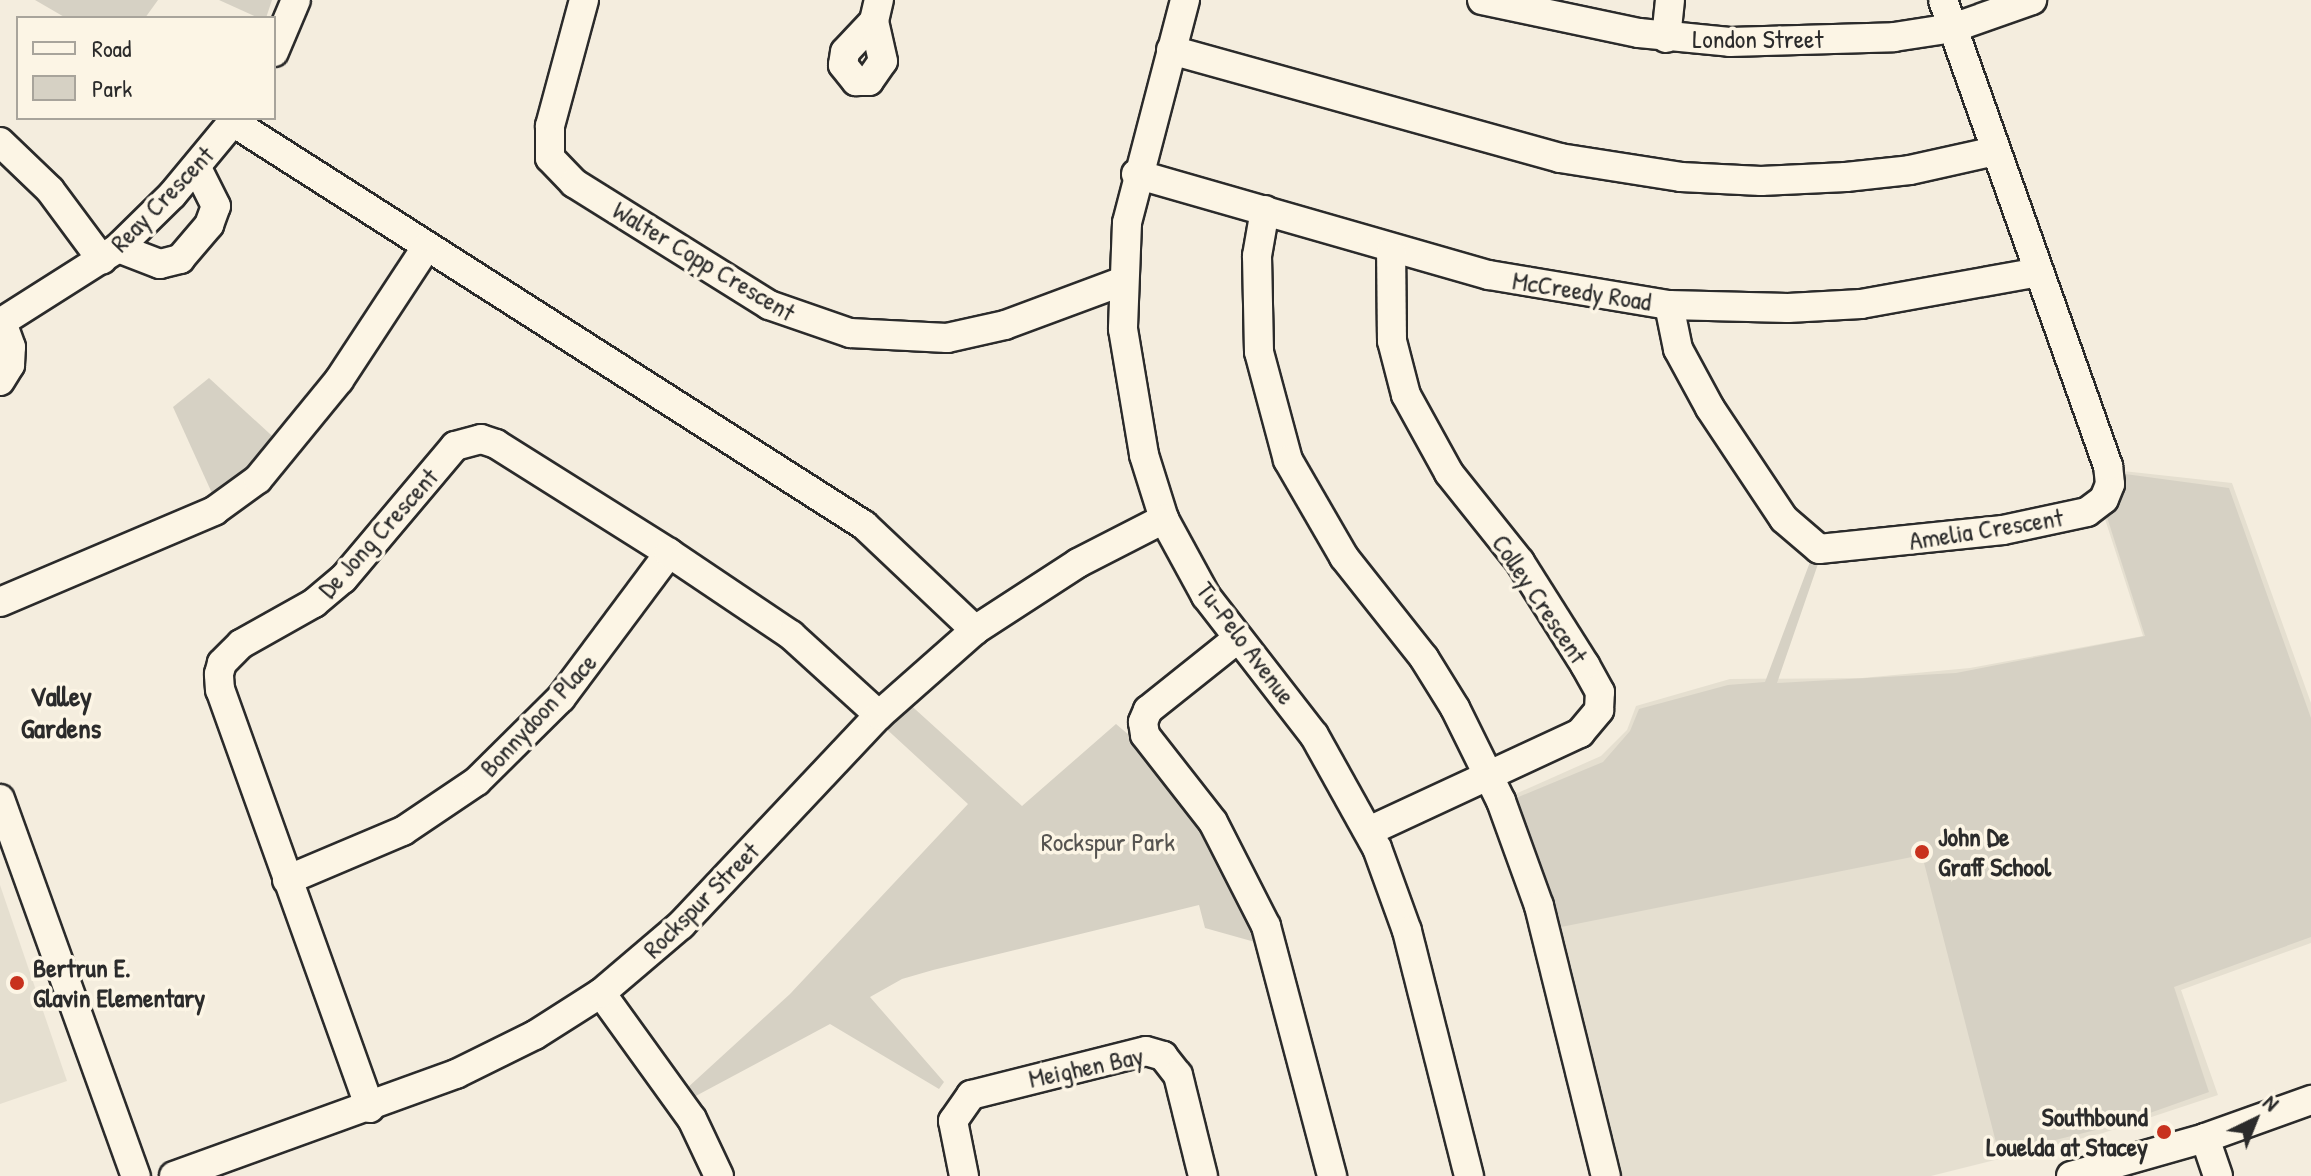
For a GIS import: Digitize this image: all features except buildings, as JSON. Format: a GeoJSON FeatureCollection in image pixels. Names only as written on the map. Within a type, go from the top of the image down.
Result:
{"type":"FeatureCollection","features":[{"type":"Feature","properties":{"kind":"street"},"geometry":{"type":"LineString","coordinates":[[276,47],[296,0]]}},
{"type":"Feature","properties":{"kind":"street","name":"Walter Copp Crescent"},"geometry":{"type":"LineString","coordinates":[[584,0],[550,126],[550,158],[574,183],[769,305],[850,333],[947,338],[1005,325],[1123,281]]}},
{"type":"Feature","properties":{"kind":"street","name":"Tu-Pelo Avenue"},"geometry":{"type":"LineString","coordinates":[[1185,0],[1136,174],[1123,281],[1128,377],[1164,519],[1206,596],[1314,735],[1369,831],[1401,912],[1469,1176]]}},
{"type":"Feature","properties":{"kind":"street","name":"London Street"},"geometry":{"type":"LineString","coordinates":[[1482,0],[1666,38],[1730,42],[1879,37],[1953,28],[2032,0]]}},
{"type":"Feature","properties":{"kind":"street"},"geometry":{"type":"LineString","coordinates":[[1666,38],[1670,0]]}},
{"type":"Feature","properties":{"kind":"street","name":"Amelia Crescent"},"geometry":{"type":"LineString","coordinates":[[1669,305],[1678,349],[1710,408],[1784,519],[1819,549],[2003,530],[2087,512],[2104,499],[2110,484],[2108,466],[1943,0]]}},
{"type":"Feature","properties":{"kind":"street"},"geometry":{"type":"LineString","coordinates":[[1171,50],[1560,158],[1681,177],[1761,181],[1846,177],[1910,170],[1996,151]]}},
{"type":"Feature","properties":{"kind":"street"},"geometry":{"type":"LineString","coordinates":[[235,120],[864,525],[975,630]]}},
{"type":"Feature","properties":{"kind":"street","name":"Reay Crescent"},"geometry":{"type":"LineString","coordinates":[[1,322],[110,254],[197,168],[235,120]]}},
{"type":"Feature","properties":{"kind":"street"},"geometry":{"type":"LineString","coordinates":[[0,142],[110,254],[160,264],[180,259],[209,225],[216,206],[197,168]]}},
{"type":"Feature","properties":{"kind":"street","name":"McCreedy Road"},"geometry":{"type":"LineString","coordinates":[[1136,174],[1265,210],[1391,251],[1489,275],[1669,305],[1788,308],[1861,304],[2039,272]]}},
{"type":"Feature","properties":{"kind":"street"},"geometry":{"type":"LineString","coordinates":[[1265,210],[1257,256],[1259,352],[1288,460],[1344,557],[1424,658],[1488,774],[1539,906],[1606,1176]]}},
{"type":"Feature","properties":{"kind":"street"},"geometry":{"type":"LineString","coordinates":[[0,602],[214,511],[258,479],[339,380],[427,246]]}},
{"type":"Feature","properties":{"kind":"street","name":"Colley Crescent"},"geometry":{"type":"LineString","coordinates":[[1369,831],[1580,733],[1599,710],[1600,692],[1520,562],[1436,453],[1406,395],[1391,329],[1391,251]]}},
{"type":"Feature","properties":{"kind":"street"},"geometry":{"type":"LineString","coordinates":[[0,381],[10,365],[11,347],[1,322]]}},
{"type":"Feature","properties":{"kind":"street","name":"De Jong Crescent"},"geometry":{"type":"LineString","coordinates":[[370,1108],[220,690],[222,663],[241,644],[305,609],[343,579],[455,446],[481,439],[496,444],[669,553],[791,635],[879,715]]}},
{"type":"Feature","properties":{"kind":"street","name":"Rockspur Street"},"geometry":{"type":"LineString","coordinates":[[174,1176],[370,1108],[502,1054],[601,993],[681,925],[879,715],[975,630],[1078,563],[1164,519]]}},
{"type":"Feature","properties":{"kind":"street","name":"Bonnydoon Place"},"geometry":{"type":"LineString","coordinates":[[287,880],[403,831],[477,781],[561,698],[669,553]]}},
{"type":"Feature","properties":{"kind":"street"},"geometry":{"type":"LineString","coordinates":[[1237,639],[1148,710],[1143,722],[1145,735],[1213,822],[1266,926],[1332,1176]]}},
{"type":"Feature","properties":{"kind":"street"},"geometry":{"type":"LineString","coordinates":[[0,799],[136,1176]]}},
{"type":"Feature","properties":{"kind":"street"},"geometry":{"type":"LineString","coordinates":[[601,993],[692,1119],[719,1176]]}},
{"type":"Feature","properties":{"kind":"street","name":"Meighen Bay"},"geometry":{"type":"LineString","coordinates":[[964,1176],[953,1121],[971,1095],[1146,1051],[1163,1056],[1178,1075],[1203,1176]]}},
{"type":"Feature","properties":{"kind":"street"},"geometry":{"type":"LineString","coordinates":[[2071,1176],[2205,1138],[2311,1100]]}},
{"type":"Feature","properties":{"kind":"street"},"geometry":{"type":"LineString","coordinates":[[2205,1138],[2218,1176]]}},
{"type":"Feature","properties":{"kind":"shaded area","name":"John De Graff School"},"geometry":{"type":"Polygon","coordinates":[[[2123,471],[2232,483],[2311,703],[2311,943],[2181,990],[2218,1095],[2103,1133],[1931,1176],[1618,1176],[1513,795],[1601,756],[1627,730],[1636,706],[1730,679],[1862,678],[1970,668],[2143,636],[2104,516],[2119,494],[2123,471]]]}},
{"type":"Feature","properties":{"kind":"shaded area","name":"Bertrun E. Glavin Elementary"},"geometry":{"type":"Polygon","coordinates":[[[0,885],[67,1081],[0,1104],[0,885]]]}},
{"type":"Feature","properties":{"kind":"green space"},"geometry":{"type":"Polygon","coordinates":[[[35,0],[158,0],[146,16],[63,16],[35,0]]]}},
{"type":"Feature","properties":{"kind":"green space"},"geometry":{"type":"Polygon","coordinates":[[[219,0],[272,0],[267,16],[255,16],[219,0]]]}},
{"type":"Feature","properties":{"kind":"green space"},"geometry":{"type":"Polygon","coordinates":[[[209,378],[282,445],[216,502],[173,407],[209,378]]]}},
{"type":"Feature","properties":{"kind":"green space","name":"John De Graff School"},"geometry":{"type":"Polygon","coordinates":[[[2125,474],[2229,488],[2311,718],[2311,937],[2174,987],[2209,1092],[2116,1125],[1999,1154],[1922,855],[1561,927],[1516,798],[1603,762],[1630,731],[1639,709],[1728,685],[1765,682],[1810,562],[1818,564],[1777,683],[1956,673],[2145,636],[2107,517],[2122,494],[2125,474]]]}},
{"type":"Feature","properties":{"kind":"green space","name":"Rockspur Park"},"geometry":{"type":"Polygon","coordinates":[[[905,700],[1022,806],[1116,724],[1136,741],[1194,811],[1262,944],[1205,928],[1199,905],[933,970],[902,979],[870,997],[944,1082],[939,1089],[830,1024],[692,1098],[685,1090],[790,994],[968,804],[881,724],[905,700]]]}},
{"type":"Feature","properties":{"kind":"place","name":"John De Graff School"},"geometry":{"type":"Point","coordinates":[1922,852]}},
{"type":"Feature","properties":{"kind":"place","name":"Bertrun E. Glavin Elementary"},"geometry":{"type":"Point","coordinates":[17,983]}},
{"type":"Feature","properties":{"kind":"place","name":"Southbound Louelda at Stacey"},"geometry":{"type":"Point","coordinates":[2164,1132]}},
{"type":"Feature","properties":{"kind":"district","name":"Valley Gardens"},"geometry":{"type":"Point","coordinates":[61,712]}}]}
